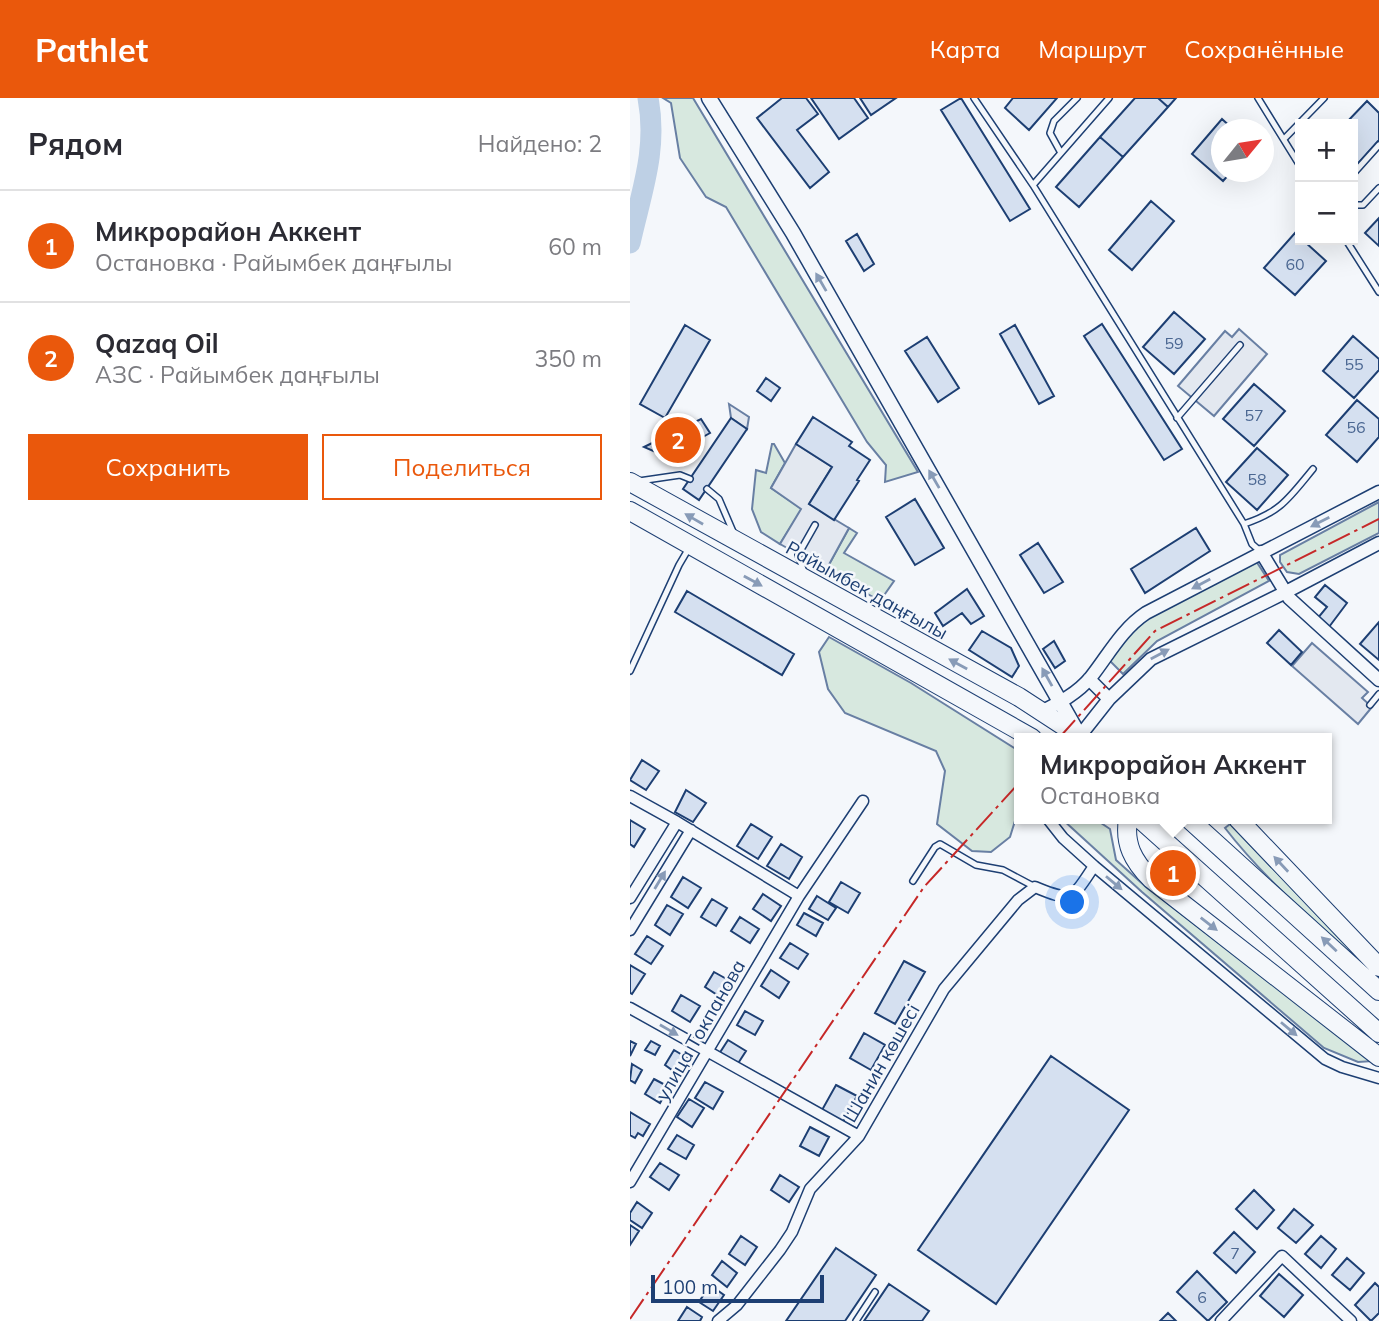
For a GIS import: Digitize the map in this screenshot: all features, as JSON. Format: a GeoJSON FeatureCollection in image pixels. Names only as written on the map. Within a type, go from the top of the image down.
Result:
{"type":"FeatureCollection","features":[{"type":"Feature","properties":{"kind":"highway","name":"Райымбек даңғылы"},"geometry":{"type":"LineString","coordinates":[[630,482],[1041,712],[1073,733]]}},
{"type":"Feature","properties":{"kind":"highway"},"geometry":{"type":"LineString","coordinates":[[630,511],[1023,733]]}},
{"type":"Feature","properties":{"kind":"highway"},"geometry":{"type":"LineString","coordinates":[[1127,824],[1129,848],[1137,864],[1151,879],[1379,1057]]}},
{"type":"Feature","properties":{"kind":"highway"},"geometry":{"type":"LineString","coordinates":[[1146,824],[1379,1032]]}},
{"type":"Feature","properties":{"kind":"highway"},"geometry":{"type":"LineString","coordinates":[[1195,824],[1379,991]]}},
{"type":"Feature","properties":{"kind":"highway"},"geometry":{"type":"LineString","coordinates":[[1243,824],[1379,967]]}},
{"type":"Feature","properties":{"kind":"main road"},"geometry":{"type":"LineString","coordinates":[[709,98],[793,233],[1078,733]]}},
{"type":"Feature","properties":{"kind":"street"},"geometry":{"type":"LineString","coordinates":[[1041,712],[1061,703],[1089,679],[1131,623],[1146,613],[1379,492]]}},
{"type":"Feature","properties":{"kind":"street"},"geometry":{"type":"LineString","coordinates":[[1085,733],[1109,699],[1151,659],[1379,543]]}},
{"type":"Feature","properties":{"kind":"street"},"geometry":{"type":"LineString","coordinates":[[1261,552],[1284,593],[1379,680]]}},
{"type":"Feature","properties":{"kind":"street"},"geometry":{"type":"LineString","coordinates":[[1089,679],[1109,699]]}},
{"type":"Feature","properties":{"kind":"street"},"geometry":{"type":"LineString","coordinates":[[630,796],[799,896]]}},
{"type":"Feature","properties":{"kind":"street","name":"улица Токпанова"},"geometry":{"type":"LineString","coordinates":[[630,1182],[799,896],[863,801]]}},
{"type":"Feature","properties":{"kind":"street"},"geometry":{"type":"LineString","coordinates":[[630,898],[677,822]]}},
{"type":"Feature","properties":{"kind":"street"},"geometry":{"type":"LineString","coordinates":[[1052,824],[1094,866],[1325,1059],[1342,1068],[1379,1077]]}},
{"type":"Feature","properties":{"kind":"street"},"geometry":{"type":"LineString","coordinates":[[630,930],[691,830]]}},
{"type":"Feature","properties":{"kind":"street"},"geometry":{"type":"LineString","coordinates":[[1035,887],[1059,897],[1068,897],[1076,891],[1094,866]]}},
{"type":"Feature","properties":{"kind":"street","name":"Шанин көшесі"},"geometry":{"type":"LineString","coordinates":[[718,1321],[737,1305],[780,1250],[792,1232],[810,1189],[859,1136],[944,989],[1018,900],[1035,887]]}},
{"type":"Feature","properties":{"kind":"street"},"geometry":{"type":"LineString","coordinates":[[630,1008],[859,1136]]}},
{"type":"Feature","properties":{"kind":"street"},"geometry":{"type":"LineString","coordinates":[[1221,1321],[1282,1256],[1351,1321]]}},
{"type":"Feature","properties":{"kind":"lane"},"geometry":{"type":"LineString","coordinates":[[974,98],[1033,186],[1244,524],[1252,544],[1261,552]]}},
{"type":"Feature","properties":{"kind":"lane"},"geometry":{"type":"LineString","coordinates":[[1062,153],[1050,133],[1054,121],[1077,98]]}},
{"type":"Feature","properties":{"kind":"lane"},"geometry":{"type":"LineString","coordinates":[[1033,186],[1109,98]]}},
{"type":"Feature","properties":{"kind":"lane"},"geometry":{"type":"LineString","coordinates":[[1258,98],[1295,158]]}},
{"type":"Feature","properties":{"kind":"lane"},"geometry":{"type":"LineString","coordinates":[[1284,139],[1324,98]]}},
{"type":"Feature","properties":{"kind":"lane"},"geometry":{"type":"LineString","coordinates":[[1358,168],[1379,145]]}},
{"type":"Feature","properties":{"kind":"lane"},"geometry":{"type":"LineString","coordinates":[[1358,205],[1363,205],[1379,188]]}},
{"type":"Feature","properties":{"kind":"lane"},"geometry":{"type":"LineString","coordinates":[[1349,245],[1379,291]]}},
{"type":"Feature","properties":{"kind":"lane"},"geometry":{"type":"LineString","coordinates":[[1177,418],[1240,345]]}},
{"type":"Feature","properties":{"kind":"lane"},"geometry":{"type":"LineString","coordinates":[[1244,524],[1279,508],[1313,469]]}},
{"type":"Feature","properties":{"kind":"lane"},"geometry":{"type":"LineString","coordinates":[[630,482],[680,475],[690,479]]}},
{"type":"Feature","properties":{"kind":"lane"},"geometry":{"type":"LineString","coordinates":[[707,489],[719,499],[738,544]]}},
{"type":"Feature","properties":{"kind":"lane"},"geometry":{"type":"LineString","coordinates":[[807,582],[798,555],[815,525]]}},
{"type":"Feature","properties":{"kind":"lane"},"geometry":{"type":"LineString","coordinates":[[630,671],[690,546]]}},
{"type":"Feature","properties":{"kind":"lane"},"geometry":{"type":"LineString","coordinates":[[1370,705],[1379,694]]}},
{"type":"Feature","properties":{"kind":"lane"},"geometry":{"type":"LineString","coordinates":[[913,881],[935,847],[940,844],[976,865],[1003,870],[1035,887]]}},
{"type":"Feature","properties":{"kind":"lane"},"geometry":{"type":"LineString","coordinates":[[856,1321],[876,1292]]}},
{"type":"Feature","properties":{"kind":"shaded area"},"geometry":{"type":"Polygon","coordinates":[[[663,98],[693,98],[918,472],[885,482],[886,465],[867,442],[726,207],[706,197],[680,158],[671,103],[663,98]]]}},
{"type":"Feature","properties":{"kind":"shaded area"},"geometry":{"type":"Polygon","coordinates":[[[1239,329],[1267,354],[1214,416],[1178,386],[1225,331],[1232,337],[1239,329]]]}},
{"type":"Feature","properties":{"kind":"shaded area"},"geometry":{"type":"Polygon","coordinates":[[[729,404],[749,417],[747,429],[731,418],[729,404]]]}},
{"type":"Feature","properties":{"kind":"shaded area"},"geometry":{"type":"Polygon","coordinates":[[[772,444],[785,463],[771,488],[802,509],[780,544],[761,532],[752,509],[756,470],[766,473],[772,444]]]}},
{"type":"Feature","properties":{"kind":"shaded area"},"geometry":{"type":"Polygon","coordinates":[[[796,444],[832,467],[809,504],[849,528],[826,570],[780,544],[801,509],[771,488],[796,444]]]}},
{"type":"Feature","properties":{"kind":"shaded area"},"geometry":{"type":"Polygon","coordinates":[[[1379,502],[1379,533],[1299,574],[1287,572],[1280,562],[1280,555],[1379,502]]]}},
{"type":"Feature","properties":{"kind":"shaded area"},"geometry":{"type":"Polygon","coordinates":[[[849,528],[857,533],[844,553],[894,581],[880,601],[826,570],[849,528]]]}},
{"type":"Feature","properties":{"kind":"shaded area"},"geometry":{"type":"Polygon","coordinates":[[[1256,561],[1269,581],[1157,641],[1123,674],[1109,660],[1137,624],[1256,561]]]}},
{"type":"Feature","properties":{"kind":"shaded area"},"geometry":{"type":"Polygon","coordinates":[[[829,637],[911,683],[1014,748],[1014,824],[1010,837],[991,852],[972,851],[937,824],[945,771],[936,751],[845,713],[828,689],[819,652],[829,637]]]}},
{"type":"Feature","properties":{"kind":"shaded area"},"geometry":{"type":"Polygon","coordinates":[[[1312,643],[1368,692],[1362,698],[1372,707],[1358,724],[1292,666],[1312,643]]]}},
{"type":"Feature","properties":{"kind":"shaded area"},"geometry":{"type":"Polygon","coordinates":[[[1067,824],[1102,824],[1110,829],[1116,860],[1146,887],[1374,1061],[1358,1062],[1324,1048],[1142,892],[1067,824]]]}},
{"type":"Feature","properties":{"kind":"shaded area"},"geometry":{"type":"Polygon","coordinates":[[[1230,824],[1379,981],[1260,869],[1225,828],[1230,824]]]}},
{"type":"Feature","properties":{"kind":"building"},"geometry":{"type":"Polygon","coordinates":[[[782,98],[806,98],[818,114],[797,130],[829,172],[810,188],[757,118],[782,98]]]}},
{"type":"Feature","properties":{"kind":"building"},"geometry":{"type":"Polygon","coordinates":[[[811,98],[854,98],[868,118],[839,139],[811,98]]]}},
{"type":"Feature","properties":{"kind":"building"},"geometry":{"type":"Polygon","coordinates":[[[860,98],[896,98],[871,115],[860,98]]]}},
{"type":"Feature","properties":{"kind":"building"},"geometry":{"type":"Polygon","coordinates":[[[961,98],[1030,209],[1010,221],[941,110],[961,98]]]}},
{"type":"Feature","properties":{"kind":"building"},"geometry":{"type":"Polygon","coordinates":[[[1013,98],[1057,98],[1029,130],[1005,108],[1013,98]]]}},
{"type":"Feature","properties":{"kind":"building"},"geometry":{"type":"Polygon","coordinates":[[[1135,98],[1158,98],[1168,107],[1123,157],[1100,137],[1135,98]]]}},
{"type":"Feature","properties":{"kind":"building"},"geometry":{"type":"Polygon","coordinates":[[[1158,98],[1176,98],[1168,107],[1158,98]]]}},
{"type":"Feature","properties":{"kind":"building"},"geometry":{"type":"Polygon","coordinates":[[[1367,101],[1379,113],[1379,140],[1358,163],[1358,119],[1350,119],[1367,101]]]}},
{"type":"Feature","properties":{"kind":"building"},"geometry":{"type":"Polygon","coordinates":[[[1211,132],[1211,171],[1192,154],[1211,132]]]}},
{"type":"Feature","properties":{"kind":"building"},"geometry":{"type":"Polygon","coordinates":[[[1100,137],[1123,157],[1079,207],[1056,187],[1100,137]]]}},
{"type":"Feature","properties":{"kind":"building"},"geometry":{"type":"Polygon","coordinates":[[[1151,201],[1174,221],[1132,270],[1109,250],[1151,201]]]}},
{"type":"Feature","properties":{"kind":"building"},"geometry":{"type":"Polygon","coordinates":[[[1379,218],[1379,246],[1365,233],[1379,218]]]}},
{"type":"Feature","properties":{"kind":"building"},"geometry":{"type":"Polygon","coordinates":[[[1295,233],[1295,245],[1308,245],[1326,261],[1295,295],[1264,268],[1295,233]]]}},
{"type":"Feature","properties":{"kind":"building"},"geometry":{"type":"Polygon","coordinates":[[[857,234],[874,264],[864,271],[846,241],[857,234]]]}},
{"type":"Feature","properties":{"kind":"building"},"geometry":{"type":"Polygon","coordinates":[[[1174,312],[1205,339],[1174,374],[1143,347],[1174,312]]]}},
{"type":"Feature","properties":{"kind":"building"},"geometry":{"type":"Polygon","coordinates":[[[1102,324],[1182,449],[1164,460],[1084,336],[1102,324]]]}},
{"type":"Feature","properties":{"kind":"building"},"geometry":{"type":"Polygon","coordinates":[[[685,325],[710,340],[665,418],[640,404],[685,325]]]}},
{"type":"Feature","properties":{"kind":"building"},"geometry":{"type":"Polygon","coordinates":[[[1015,325],[1054,396],[1039,404],[1000,334],[1015,325]]]}},
{"type":"Feature","properties":{"kind":"building"},"geometry":{"type":"Polygon","coordinates":[[[1353,336],[1379,359],[1379,370],[1354,398],[1323,371],[1353,336]]]}},
{"type":"Feature","properties":{"kind":"building"},"geometry":{"type":"Polygon","coordinates":[[[927,337],[959,388],[938,402],[905,351],[927,337]]]}},
{"type":"Feature","properties":{"kind":"building"},"geometry":{"type":"Polygon","coordinates":[[[766,378],[780,388],[771,401],[757,391],[766,378]]]}},
{"type":"Feature","properties":{"kind":"building"},"geometry":{"type":"Polygon","coordinates":[[[1254,384],[1285,411],[1254,446],[1223,419],[1254,384]]]}},
{"type":"Feature","properties":{"kind":"building"},"geometry":{"type":"Polygon","coordinates":[[[1357,400],[1379,419],[1379,437],[1357,462],[1326,435],[1357,400]]]}},
{"type":"Feature","properties":{"kind":"building"},"geometry":{"type":"Polygon","coordinates":[[[813,417],[852,442],[849,446],[870,460],[834,520],[809,504],[832,467],[796,444],[813,417]]]}},
{"type":"Feature","properties":{"kind":"building"},"geometry":{"type":"Polygon","coordinates":[[[731,418],[747,429],[699,500],[683,489],[731,418]]]}},
{"type":"Feature","properties":{"kind":"building"},"geometry":{"type":"Polygon","coordinates":[[[701,419],[710,433],[667,457],[644,447],[701,419]]]}},
{"type":"Feature","properties":{"kind":"building"},"geometry":{"type":"Polygon","coordinates":[[[1257,448],[1288,475],[1257,510],[1226,482],[1257,448]]]}},
{"type":"Feature","properties":{"kind":"building"},"geometry":{"type":"Polygon","coordinates":[[[915,499],[944,548],[915,565],[886,517],[915,499]]]}},
{"type":"Feature","properties":{"kind":"building"},"geometry":{"type":"Polygon","coordinates":[[[1196,528],[1210,551],[1145,593],[1131,569],[1196,528]]]}},
{"type":"Feature","properties":{"kind":"building"},"geometry":{"type":"Polygon","coordinates":[[[1038,543],[1063,582],[1044,593],[1020,555],[1038,543]]]}},
{"type":"Feature","properties":{"kind":"building"},"geometry":{"type":"Polygon","coordinates":[[[1325,585],[1347,603],[1329,627],[1317,619],[1327,607],[1315,597],[1325,585]]]}},
{"type":"Feature","properties":{"kind":"building"},"geometry":{"type":"Polygon","coordinates":[[[967,589],[984,616],[971,624],[962,613],[943,626],[935,613],[967,589]]]}},
{"type":"Feature","properties":{"kind":"building"},"geometry":{"type":"Polygon","coordinates":[[[687,591],[794,654],[782,675],[675,612],[687,591]]]}},
{"type":"Feature","properties":{"kind":"building"},"geometry":{"type":"Polygon","coordinates":[[[1379,622],[1379,660],[1360,644],[1379,622]]]}},
{"type":"Feature","properties":{"kind":"building"},"geometry":{"type":"Polygon","coordinates":[[[1279,630],[1302,652],[1291,665],[1267,643],[1279,630]]]}},
{"type":"Feature","properties":{"kind":"building"},"geometry":{"type":"Polygon","coordinates":[[[982,631],[1011,648],[1019,666],[1012,677],[969,650],[982,631]]]}},
{"type":"Feature","properties":{"kind":"building"},"geometry":{"type":"Polygon","coordinates":[[[1054,641],[1065,661],[1055,668],[1043,649],[1054,641]]]}},
{"type":"Feature","properties":{"kind":"building"},"geometry":{"type":"Polygon","coordinates":[[[642,760],[659,771],[646,790],[630,780],[642,760]]]}},
{"type":"Feature","properties":{"kind":"building"},"geometry":{"type":"Polygon","coordinates":[[[686,790],[706,803],[693,822],[675,812],[686,790]]]}},
{"type":"Feature","properties":{"kind":"building"},"geometry":{"type":"Polygon","coordinates":[[[630,820],[645,829],[634,847],[630,844],[630,820]]]}},
{"type":"Feature","properties":{"kind":"building"},"geometry":{"type":"Polygon","coordinates":[[[751,824],[772,837],[758,859],[737,846],[751,824]]]}},
{"type":"Feature","properties":{"kind":"building"},"geometry":{"type":"Polygon","coordinates":[[[781,844],[802,857],[789,879],[767,866],[781,844]]]}},
{"type":"Feature","properties":{"kind":"building"},"geometry":{"type":"Polygon","coordinates":[[[683,877],[701,888],[688,908],[671,897],[683,877]]]}},
{"type":"Feature","properties":{"kind":"building"},"geometry":{"type":"Polygon","coordinates":[[[841,882],[860,893],[848,913],[829,902],[841,882]]]}},
{"type":"Feature","properties":{"kind":"building"},"geometry":{"type":"Polygon","coordinates":[[[763,894],[781,906],[771,921],[753,909],[763,894]]]}},
{"type":"Feature","properties":{"kind":"building"},"geometry":{"type":"Polygon","coordinates":[[[817,896],[836,908],[828,920],[809,909],[817,896]]]}},
{"type":"Feature","properties":{"kind":"building"},"geometry":{"type":"Polygon","coordinates":[[[712,899],[727,908],[716,926],[701,917],[712,899]]]}},
{"type":"Feature","properties":{"kind":"building"},"geometry":{"type":"Polygon","coordinates":[[[667,905],[683,914],[670,935],[655,925],[667,905]]]}},
{"type":"Feature","properties":{"kind":"building"},"geometry":{"type":"Polygon","coordinates":[[[804,913],[823,923],[816,936],[797,925],[804,913]]]}},
{"type":"Feature","properties":{"kind":"building"},"geometry":{"type":"Polygon","coordinates":[[[740,917],[759,929],[750,943],[731,931],[740,917]]]}},
{"type":"Feature","properties":{"kind":"building"},"geometry":{"type":"Polygon","coordinates":[[[647,936],[663,946],[651,964],[635,954],[647,936]]]}},
{"type":"Feature","properties":{"kind":"building"},"geometry":{"type":"Polygon","coordinates":[[[790,943],[808,954],[798,969],[780,958],[790,943]]]}},
{"type":"Feature","properties":{"kind":"building"},"geometry":{"type":"Polygon","coordinates":[[[904,961],[925,972],[895,1024],[875,1013],[904,961]]]}},
{"type":"Feature","properties":{"kind":"building"},"geometry":{"type":"Polygon","coordinates":[[[630,965],[645,974],[632,994],[630,993],[630,965]]]}},
{"type":"Feature","properties":{"kind":"building"},"geometry":{"type":"Polygon","coordinates":[[[771,970],[789,982],[779,998],[761,986],[771,970]]]}},
{"type":"Feature","properties":{"kind":"building"},"geometry":{"type":"Polygon","coordinates":[[[714,972],[732,982],[722,998],[705,987],[714,972]]]}},
{"type":"Feature","properties":{"kind":"building"},"geometry":{"type":"Polygon","coordinates":[[[681,995],[700,1006],[690,1022],[672,1011],[681,995]]]}},
{"type":"Feature","properties":{"kind":"building"},"geometry":{"type":"Polygon","coordinates":[[[745,1011],[763,1021],[755,1035],[737,1025],[745,1011]]]}},
{"type":"Feature","properties":{"kind":"building"},"geometry":{"type":"Polygon","coordinates":[[[864,1033],[885,1045],[871,1070],[850,1058],[864,1033]]]}},
{"type":"Feature","properties":{"kind":"building"},"geometry":{"type":"Polygon","coordinates":[[[728,1040],[746,1051],[737,1065],[719,1054],[728,1040]]]}},
{"type":"Feature","properties":{"kind":"building"},"geometry":{"type":"Polygon","coordinates":[[[630,1041],[636,1044],[630,1056],[630,1041]]]}},
{"type":"Feature","properties":{"kind":"building"},"geometry":{"type":"Polygon","coordinates":[[[651,1041],[660,1046],[655,1055],[645,1050],[651,1041]]]}},
{"type":"Feature","properties":{"kind":"building"},"geometry":{"type":"Polygon","coordinates":[[[674,1050],[689,1059],[679,1075],[665,1065],[674,1050]]]}},
{"type":"Feature","properties":{"kind":"building"},"geometry":{"type":"Polygon","coordinates":[[[1051,1056],[1129,1110],[996,1304],[918,1250],[1051,1056]]]}},
{"type":"Feature","properties":{"kind":"building"},"geometry":{"type":"Polygon","coordinates":[[[632,1064],[642,1070],[635,1083],[630,1080],[632,1064]]]}},
{"type":"Feature","properties":{"kind":"building"},"geometry":{"type":"Polygon","coordinates":[[[654,1079],[669,1087],[660,1103],[645,1094],[654,1079]]]}},
{"type":"Feature","properties":{"kind":"building"},"geometry":{"type":"Polygon","coordinates":[[[705,1082],[723,1092],[713,1109],[695,1098],[705,1082]]]}},
{"type":"Feature","properties":{"kind":"building"},"geometry":{"type":"Polygon","coordinates":[[[836,1085],[857,1096],[843,1122],[822,1110],[836,1085]]]}},
{"type":"Feature","properties":{"kind":"building"},"geometry":{"type":"Polygon","coordinates":[[[689,1099],[704,1108],[692,1127],[677,1117],[689,1099]]]}},
{"type":"Feature","properties":{"kind":"building"},"geometry":{"type":"Polygon","coordinates":[[[630,1112],[650,1124],[643,1136],[638,1133],[635,1138],[630,1135],[630,1112]]]}},
{"type":"Feature","properties":{"kind":"building"},"geometry":{"type":"Polygon","coordinates":[[[810,1127],[829,1137],[819,1156],[800,1146],[810,1127]]]}},
{"type":"Feature","properties":{"kind":"building"},"geometry":{"type":"Polygon","coordinates":[[[677,1135],[694,1145],[686,1159],[668,1149],[677,1135]]]}},
{"type":"Feature","properties":{"kind":"building"},"geometry":{"type":"Polygon","coordinates":[[[660,1163],[679,1175],[669,1190],[650,1177],[660,1163]]]}},
{"type":"Feature","properties":{"kind":"building"},"geometry":{"type":"Polygon","coordinates":[[[780,1175],[799,1187],[789,1202],[771,1190],[780,1175]]]}},
{"type":"Feature","properties":{"kind":"building"},"geometry":{"type":"Polygon","coordinates":[[[1254,1190],[1274,1210],[1257,1229],[1236,1209],[1254,1190]]]}},
{"type":"Feature","properties":{"kind":"building"},"geometry":{"type":"Polygon","coordinates":[[[637,1202],[652,1213],[642,1228],[630,1220],[630,1213],[637,1202]]]}},
{"type":"Feature","properties":{"kind":"building"},"geometry":{"type":"Polygon","coordinates":[[[1294,1209],[1313,1225],[1296,1243],[1278,1228],[1294,1209]]]}},
{"type":"Feature","properties":{"kind":"building"},"geometry":{"type":"Polygon","coordinates":[[[630,1225],[639,1231],[630,1245],[630,1225]]]}},
{"type":"Feature","properties":{"kind":"building"},"geometry":{"type":"Polygon","coordinates":[[[1234,1232],[1255,1252],[1236,1273],[1214,1253],[1234,1232]]]}},
{"type":"Feature","properties":{"kind":"building"},"geometry":{"type":"Polygon","coordinates":[[[741,1236],[757,1247],[745,1265],[729,1254],[741,1236]]]}},
{"type":"Feature","properties":{"kind":"building"},"geometry":{"type":"Polygon","coordinates":[[[1321,1236],[1336,1249],[1321,1268],[1305,1254],[1321,1236]]]}},
{"type":"Feature","properties":{"kind":"building"},"geometry":{"type":"Polygon","coordinates":[[[836,1248],[876,1275],[845,1321],[786,1321],[836,1248]]]}},
{"type":"Feature","properties":{"kind":"building"},"geometry":{"type":"Polygon","coordinates":[[[1347,1258],[1364,1273],[1350,1290],[1332,1275],[1347,1258]]]}},
{"type":"Feature","properties":{"kind":"building"},"geometry":{"type":"Polygon","coordinates":[[[722,1261],[737,1273],[727,1287],[712,1275],[722,1261]]]}},
{"type":"Feature","properties":{"kind":"building"},"geometry":{"type":"Polygon","coordinates":[[[1197,1271],[1227,1302],[1208,1321],[1177,1292],[1197,1271]]]}},
{"type":"Feature","properties":{"kind":"building"},"geometry":{"type":"Polygon","coordinates":[[[1279,1274],[1303,1295],[1284,1317],[1260,1296],[1279,1274]]]}},
{"type":"Feature","properties":{"kind":"building"},"geometry":{"type":"Polygon","coordinates":[[[1375,1283],[1379,1287],[1379,1313],[1371,1321],[1355,1305],[1375,1283]]]}},
{"type":"Feature","properties":{"kind":"building"},"geometry":{"type":"Polygon","coordinates":[[[889,1284],[929,1311],[922,1321],[864,1321],[889,1284]]]}},
{"type":"Feature","properties":{"kind":"building"},"geometry":{"type":"Polygon","coordinates":[[[710,1285],[724,1295],[713,1311],[699,1302],[710,1285]]]}},
{"type":"Feature","properties":{"kind":"building"},"geometry":{"type":"Polygon","coordinates":[[[687,1307],[702,1317],[700,1321],[678,1321],[687,1307]]]}},
{"type":"Feature","properties":{"kind":"building"},"geometry":{"type":"Polygon","coordinates":[[[1168,1313],[1176,1321],[1160,1321],[1168,1313]]]}},
{"type":"Feature","properties":{"kind":"waterway"},"geometry":{"type":"LineString","coordinates":[[630,243],[650,154],[651,117],[648,98]]}},
{"type":"Feature","properties":{"kind":"power"},"geometry":{"type":"LineString","coordinates":[[1063,733],[1155,631],[1379,519]]}},
{"type":"Feature","properties":{"kind":"power"},"geometry":{"type":"LineString","coordinates":[[630,1319],[924,887],[1014,788]]}},
{"type":"Feature","properties":{"kind":"place","name":"Qazaq Oil"},"geometry":{"type":"Point","coordinates":[678,440]}},
{"type":"Feature","properties":{"kind":"place","name":"Микрорайон Аккент"},"geometry":{"type":"Point","coordinates":[1173,873]}}]}
